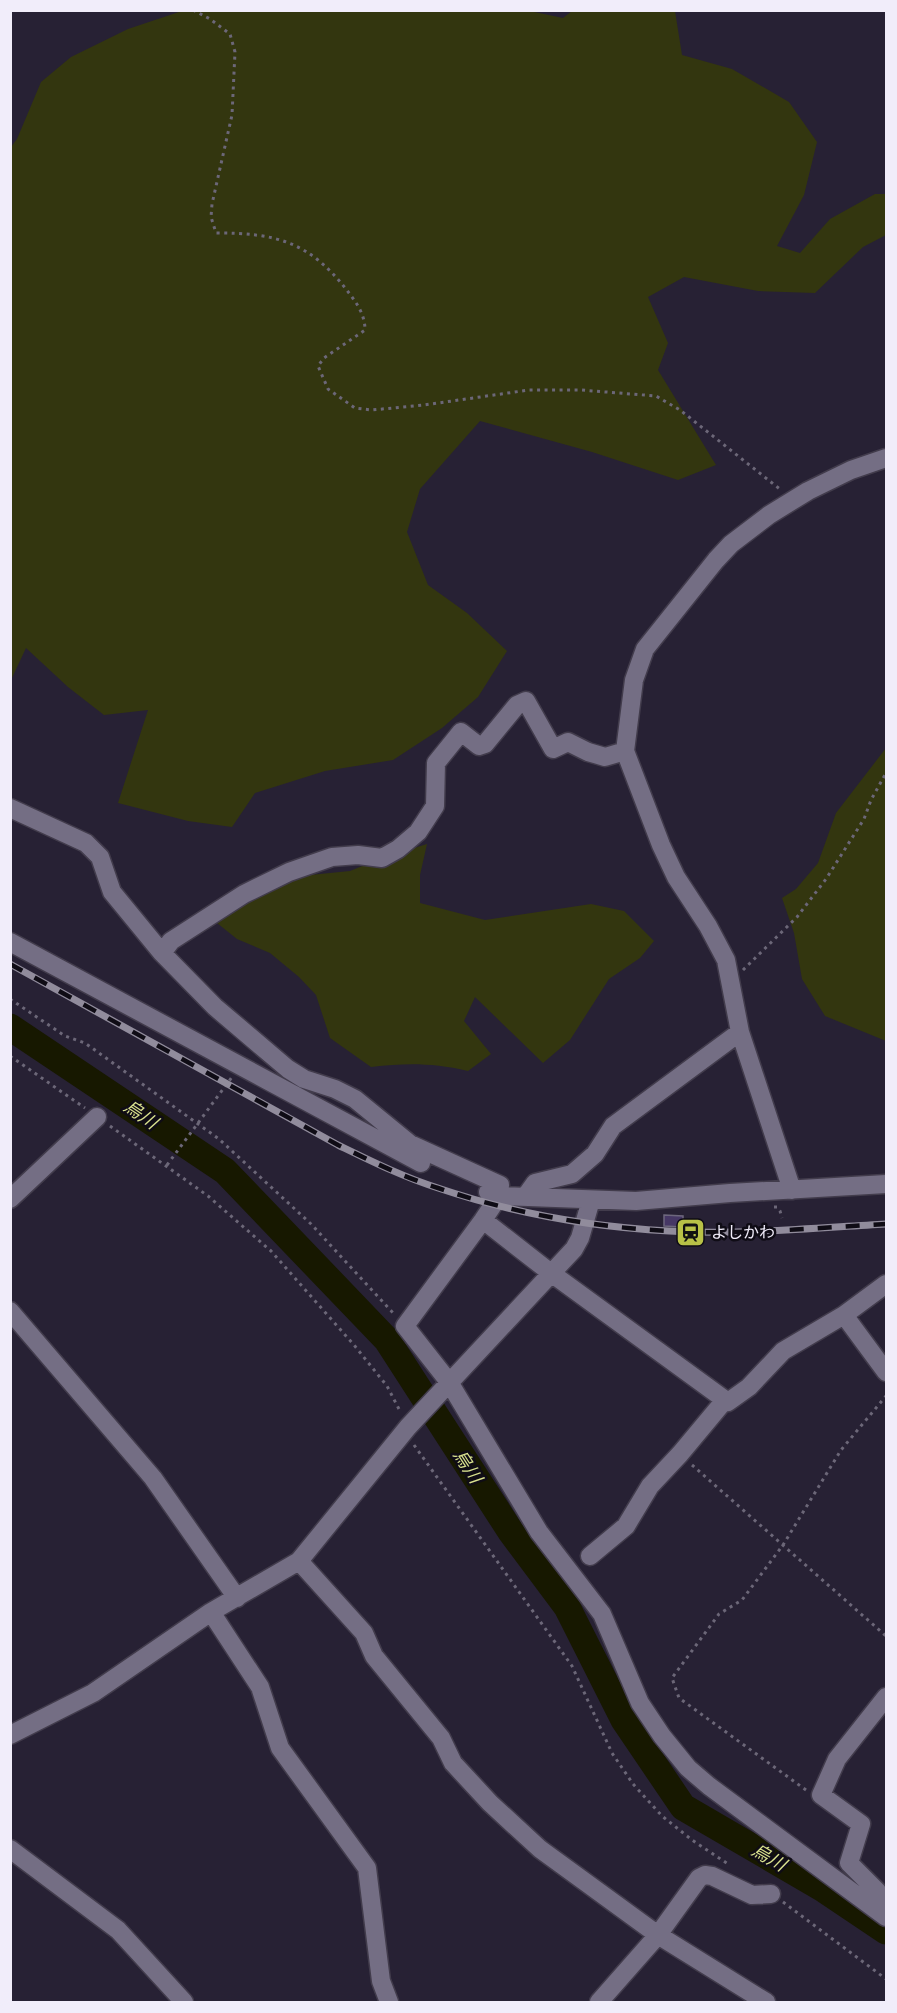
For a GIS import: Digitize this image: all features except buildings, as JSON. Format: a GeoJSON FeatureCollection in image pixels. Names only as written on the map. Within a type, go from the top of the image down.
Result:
{"type":"FeatureCollection","features":[{"type":"Feature","properties":{"kind":"street"},"geometry":{"type":"LineString","coordinates":[[792,1190],[740,1032],[726,960],[708,926],[676,877],[625,751],[634,680],[645,649],[731,544],[770,514],[795,500],[850,470],[886,458]]}},
{"type":"Feature","properties":{"kind":"street"},"geometry":{"type":"LineString","coordinates":[[162,953],[171,941],[225,906],[289,872],[332,857],[358,855],[382,858],[398,849],[418,832],[435,806],[436,763],[461,732],[479,746],[485,744],[517,705],[526,701],[553,749],[568,742],[605,757],[625,751]]}},
{"type":"Feature","properties":{"kind":"street"},"geometry":{"type":"LineString","coordinates":[[10,808],[86,843],[100,857],[112,892],[162,953],[215,1007],[296,1074],[355,1099],[410,1144],[501,1185],[499,1196],[483,1220],[405,1326],[447,1384],[539,1532],[602,1614],[640,1702],[662,1736],[688,1768],[886,1917]]}},
{"type":"Feature","properties":{"kind":"street"},"geometry":{"type":"LineString","coordinates":[[10,942],[419,1162],[499,1196],[636,1201],[886,1184]]}},
{"type":"Feature","properties":{"kind":"street"},"geometry":{"type":"LineString","coordinates":[[525,1197],[535,1183],[572,1174],[595,1154],[613,1126],[740,1032]]}},
{"type":"Feature","properties":{"kind":"street"},"geometry":{"type":"LineString","coordinates":[[238,1065],[256,1041]]}},
{"type":"Feature","properties":{"kind":"street"},"geometry":{"type":"LineString","coordinates":[[10,1199],[97,1117]]}},
{"type":"Feature","properties":{"kind":"street"},"geometry":{"type":"LineString","coordinates":[[10,1736],[93,1693],[211,1612],[299,1561],[410,1425],[574,1249],[580,1238],[591,1200]]}},
{"type":"Feature","properties":{"kind":"street"},"geometry":{"type":"LineString","coordinates":[[483,1220],[551,1274],[728,1402],[749,1387],[783,1351],[844,1315],[886,1284]]}},
{"type":"Feature","properties":{"kind":"street"},"geometry":{"type":"LineString","coordinates":[[10,1311],[153,1478],[237,1598]]}},
{"type":"Feature","properties":{"kind":"street"},"geometry":{"type":"LineString","coordinates":[[844,1315],[886,1372]]}},
{"type":"Feature","properties":{"kind":"street"},"geometry":{"type":"LineString","coordinates":[[590,1556],[626,1526],[650,1486],[725,1400]]}},
{"type":"Feature","properties":{"kind":"street"},"geometry":{"type":"LineString","coordinates":[[299,1561],[364,1633],[374,1656],[441,1738],[453,1763],[490,1803],[540,1850],[658,1935],[766,2002]]}},
{"type":"Feature","properties":{"kind":"street"},"geometry":{"type":"LineString","coordinates":[[211,1612],[260,1687],[280,1748],[367,1868],[381,1981],[389,2002]]}},
{"type":"Feature","properties":{"kind":"street"},"geometry":{"type":"LineString","coordinates":[[886,1697],[837,1759],[821,1796],[861,1824],[849,1863],[877,1890],[886,1904]]}},
{"type":"Feature","properties":{"kind":"street"},"geometry":{"type":"LineString","coordinates":[[10,1849],[118,1930],[184,2002]]}},
{"type":"Feature","properties":{"kind":"street"},"geometry":{"type":"LineString","coordinates":[[599,2002],[658,1935],[699,1878],[705,1875],[752,1895],[771,1894]]}},
{"type":"Feature","properties":{"kind":"path"},"geometry":{"type":"LineString","coordinates":[[193,10],[230,34],[235,52],[232,115],[212,204],[211,217],[216,233],[266,235],[299,246],[331,270],[358,304],[365,322],[365,330],[324,358],[318,366],[328,389],[355,408],[372,410],[529,390],[581,390],[657,396],[680,410],[795,500]]}},
{"type":"Feature","properties":{"kind":"path"},"geometry":{"type":"LineString","coordinates":[[731,982],[797,917],[826,879],[864,819],[871,800],[886,773]]}},
{"type":"Feature","properties":{"kind":"path"},"geometry":{"type":"LineString","coordinates":[[10,999],[65,1036],[85,1043],[219,1139],[311,1224],[405,1326]]}},
{"type":"Feature","properties":{"kind":"path"},"geometry":{"type":"LineString","coordinates":[[238,1065],[167,1165],[208,1196],[271,1251],[315,1298],[387,1386],[410,1425],[414,1447],[572,1666],[612,1753],[633,1784],[662,1816],[736,1870]]}},
{"type":"Feature","properties":{"kind":"path"},"geometry":{"type":"LineString","coordinates":[[821,1796],[812,1794],[679,1698],[672,1678],[719,1614],[742,1600],[783,1545],[841,1450],[886,1396]]}},
{"type":"Feature","properties":{"kind":"path"},"geometry":{"type":"LineString","coordinates":[[680,1454],[886,1636]]}},
{"type":"Feature","properties":{"kind":"path"},"geometry":{"type":"LineString","coordinates":[[771,1894],[886,1978]]}},
{"type":"Feature","properties":{"kind":"green space"},"geometry":{"type":"Polygon","coordinates":[[[525,10],[563,18],[572,11],[675,11],[682,55],[732,69],[789,102],[817,142],[804,195],[777,246],[800,253],[830,219],[875,194],[886,194],[886,235],[863,247],[815,293],[758,291],[684,277],[648,297],[668,343],[658,370],[716,465],[678,480],[592,452],[480,421],[420,489],[407,532],[428,585],[467,613],[507,651],[478,697],[442,728],[393,760],[325,771],[255,793],[232,827],[188,821],[118,803],[148,710],[104,715],[68,687],[26,648],[11,680],[11,147],[17,139],[41,82],[71,57],[128,29],[182,11],[525,10]]]}},
{"type":"Feature","properties":{"kind":"green space"},"geometry":{"type":"Polygon","coordinates":[[[886,748],[886,1041],[825,1016],[802,979],[794,933],[782,898],[796,889],[818,863],[836,813],[886,748]]]}},
{"type":"Feature","properties":{"kind":"green space"},"geometry":{"type":"Polygon","coordinates":[[[427,844],[420,875],[420,903],[485,920],[591,904],[624,911],[654,941],[640,958],[609,979],[570,1040],[543,1063],[475,997],[464,1021],[491,1054],[468,1071],[420,1064],[371,1067],[330,1038],[316,995],[299,977],[270,953],[237,939],[217,923],[254,897],[300,876],[350,871],[427,844]]]}},
{"type":"Feature","properties":{"kind":"waterway","name":"烏川"},"geometry":{"type":"LineString","coordinates":[[10,1027],[225,1171],[387,1340],[511,1532],[567,1607],[624,1720],[683,1807],[822,1888],[886,1931]]}},
{"type":"Feature","properties":{"kind":"railway"},"geometry":{"type":"LineString","coordinates":[[10,964],[338,1145],[412,1179],[466,1197],[523,1212],[581,1222],[669,1231],[750,1232],[886,1224]]}},
{"type":"Feature","properties":{"kind":"place","name":"よしかわ"},"geometry":{"type":"Point","coordinates":[690,1232]}}]}
